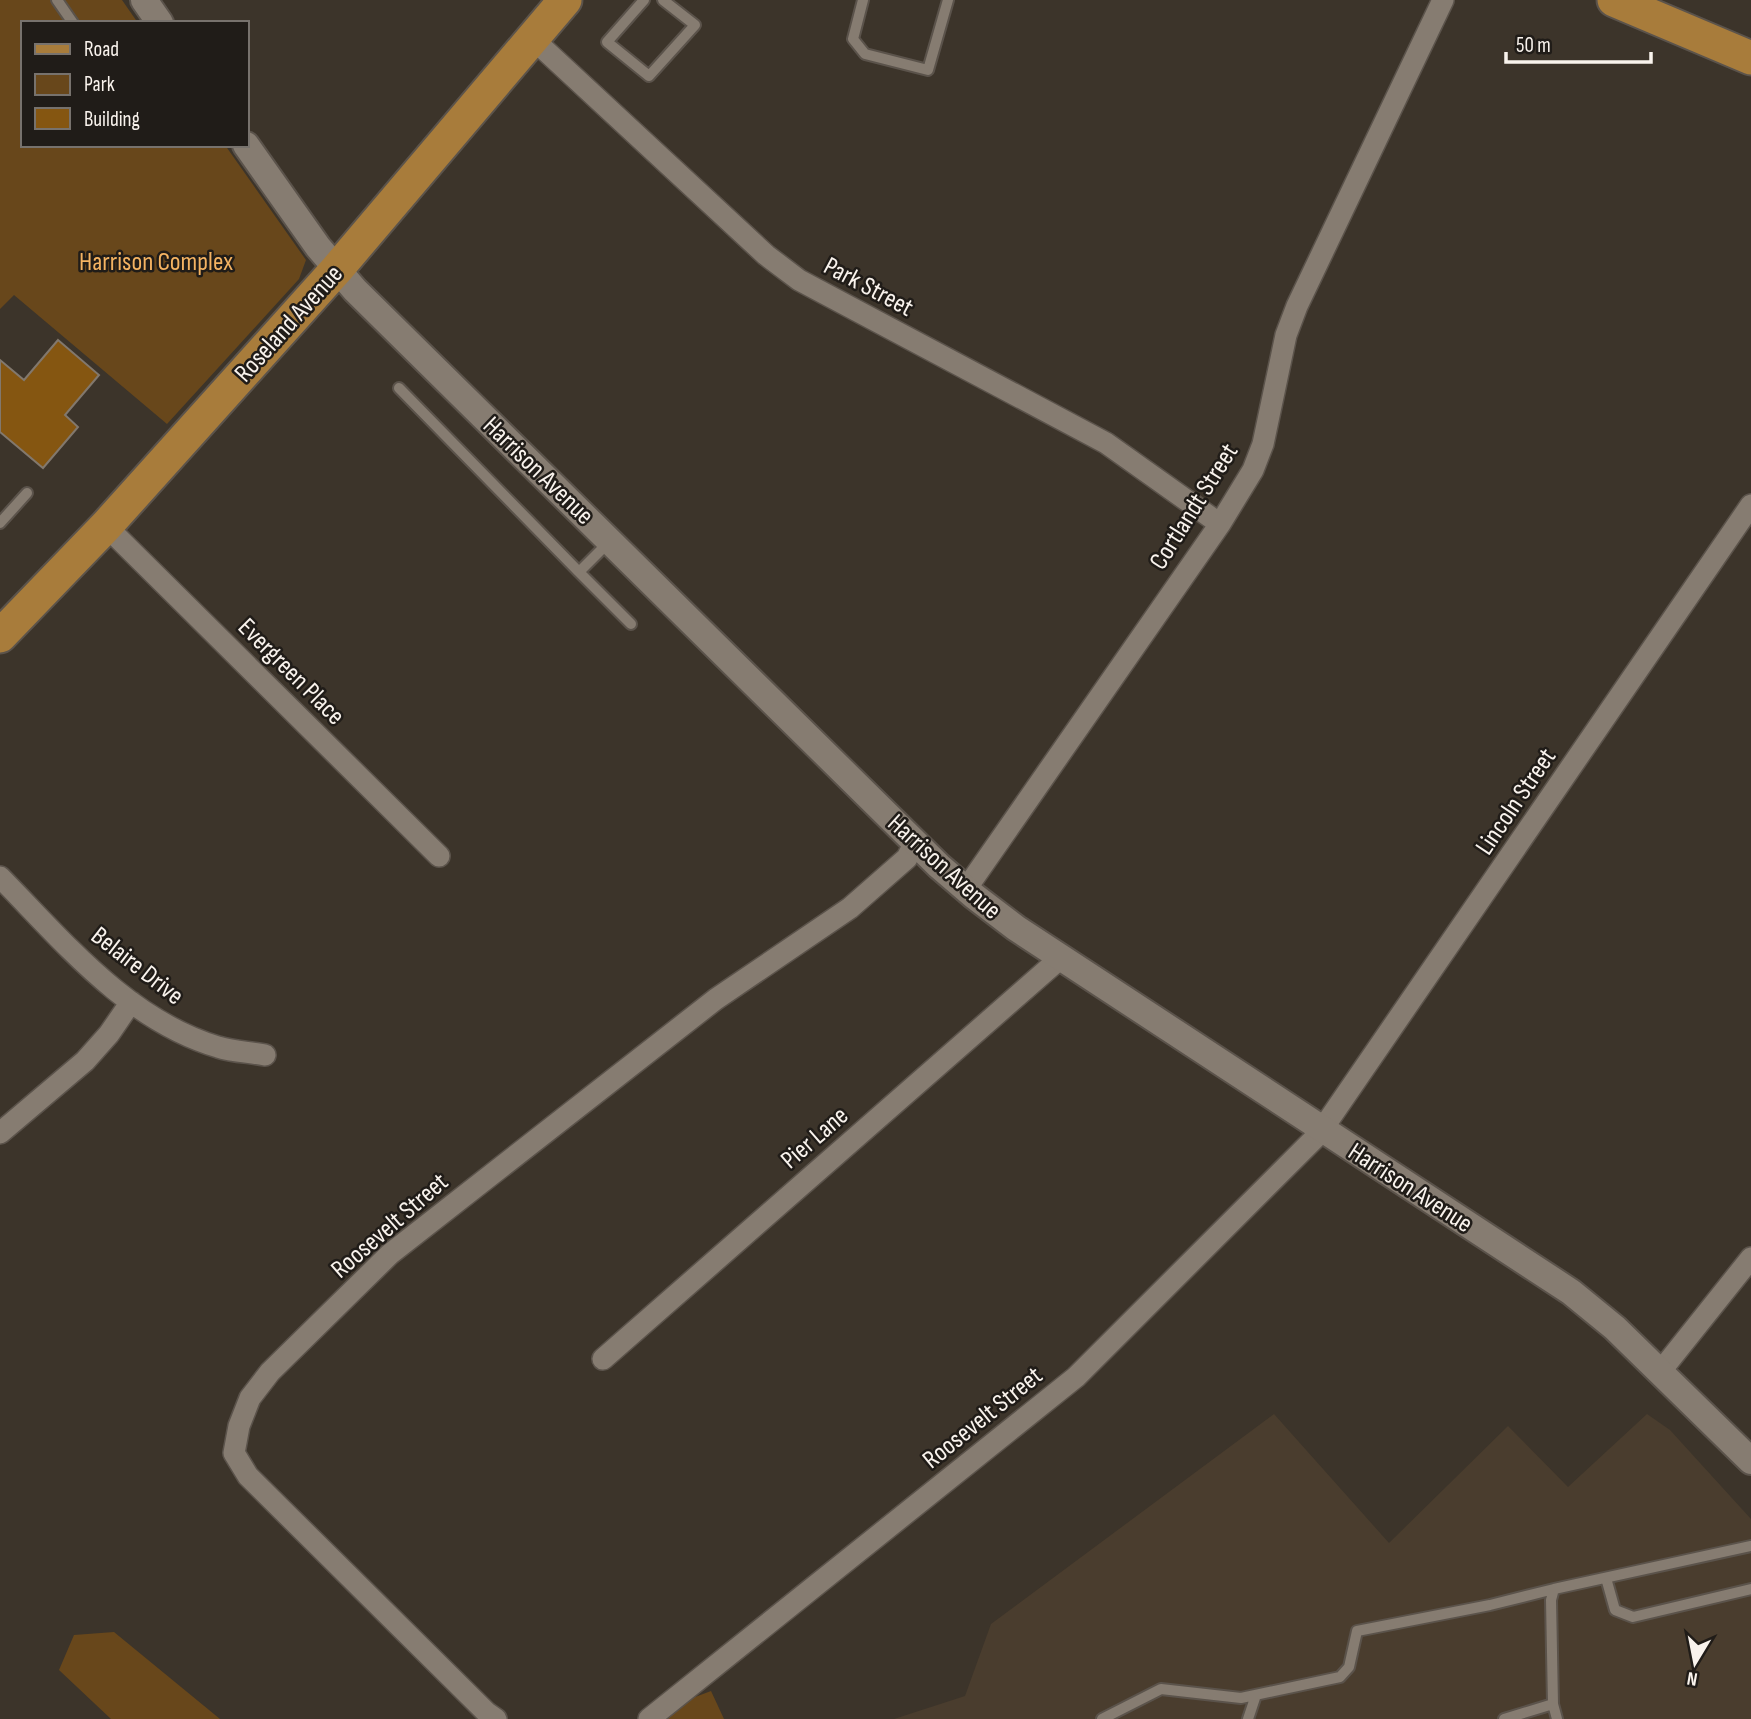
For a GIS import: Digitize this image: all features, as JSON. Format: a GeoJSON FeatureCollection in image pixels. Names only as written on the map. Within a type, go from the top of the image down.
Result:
{"type":"FeatureCollection","features":[{"type":"Feature","properties":{"kind":"main road","name":"Roseland Avenue"},"geometry":{"type":"LineString","coordinates":[[0,636],[106,526],[337,269],[565,0]]}},
{"type":"Feature","properties":{"kind":"main road"},"geometry":{"type":"LineString","coordinates":[[1614,0],[1751,58]]}},
{"type":"Feature","properties":{"kind":"street"},"geometry":{"type":"LineString","coordinates":[[144,0],[159,21]]}},
{"type":"Feature","properties":{"kind":"street","name":"Cortlandt Street"},"geometry":{"type":"LineString","coordinates":[[966,889],[1220,524],[1253,470],[1263,444],[1284,345],[1297,306],[1443,0]]}},
{"type":"Feature","properties":{"kind":"street","name":"Park Street"},"geometry":{"type":"LineString","coordinates":[[533,39],[766,255],[799,280],[1106,443],[1220,524]]}},
{"type":"Feature","properties":{"kind":"street","name":"Harrison Avenue"},"geometry":{"type":"LineString","coordinates":[[247,147],[318,247],[355,290],[915,842],[966,889],[1016,928],[1571,1292],[1615,1328],[1751,1461]]}},
{"type":"Feature","properties":{"kind":"street","name":"Lincoln Street"},"geometry":{"type":"LineString","coordinates":[[1324,1129],[1751,505]]}},
{"type":"Feature","properties":{"kind":"street","name":"Evergreen Place"},"geometry":{"type":"LineString","coordinates":[[106,526],[439,856]]}},
{"type":"Feature","properties":{"kind":"street","name":"Roosevelt Street"},"geometry":{"type":"LineString","coordinates":[[496,1719],[248,1476],[234,1452],[239,1426],[250,1398],[270,1372],[390,1254],[716,999],[850,908],[907,858],[915,842]]}},
{"type":"Feature","properties":{"kind":"street","name":"Belaire Drive"},"geometry":{"type":"LineString","coordinates":[[0,877],[94,972],[131,1002],[155,1018],[219,1048],[265,1055]]}},
{"type":"Feature","properties":{"kind":"street","name":"Pier Lane"},"geometry":{"type":"LineString","coordinates":[[603,1359],[1063,958]]}},
{"type":"Feature","properties":{"kind":"street"},"geometry":{"type":"LineString","coordinates":[[0,1133],[85,1061],[110,1034],[131,1002]]}},
{"type":"Feature","properties":{"kind":"street","name":"Roosevelt Street"},"geometry":{"type":"LineString","coordinates":[[649,1719],[1076,1377],[1324,1129]]}},
{"type":"Feature","properties":{"kind":"street"},"geometry":{"type":"LineString","coordinates":[[1660,1372],[1751,1258]]}},
{"type":"Feature","properties":{"kind":"lane"},"geometry":{"type":"LineString","coordinates":[[57,0],[73,21]]}},
{"type":"Feature","properties":{"kind":"lane"},"geometry":{"type":"LineString","coordinates":[[644,0],[607,42],[649,76],[695,25],[663,0]]}},
{"type":"Feature","properties":{"kind":"lane"},"geometry":{"type":"LineString","coordinates":[[863,0],[853,39],[866,54],[928,71],[948,0]]}},
{"type":"Feature","properties":{"kind":"lane"},"geometry":{"type":"LineString","coordinates":[[399,388],[631,624]]}},
{"type":"Feature","properties":{"kind":"lane"},"geometry":{"type":"LineString","coordinates":[[0,523],[27,493]]}},
{"type":"Feature","properties":{"kind":"lane"},"geometry":{"type":"LineString","coordinates":[[579,572],[611,540]]}},
{"type":"Feature","properties":{"kind":"lane"},"geometry":{"type":"LineString","coordinates":[[1102,1719],[1161,1689],[1241,1698],[1340,1677],[1349,1667],[1357,1631],[1490,1605],[1749,1547],[1751,1560]]}},
{"type":"Feature","properties":{"kind":"lane"},"geometry":{"type":"LineString","coordinates":[[1606,1578],[1615,1610],[1633,1617],[1751,1589]]}},
{"type":"Feature","properties":{"kind":"lane"},"geometry":{"type":"LineString","coordinates":[[1554,1589],[1551,1600],[1553,1704],[1557,1719]]}},
{"type":"Feature","properties":{"kind":"lane"},"geometry":{"type":"LineString","coordinates":[[1248,1719],[1256,1695]]}},
{"type":"Feature","properties":{"kind":"lane"},"geometry":{"type":"LineString","coordinates":[[1504,1719],[1553,1704]]}},
{"type":"Feature","properties":{"kind":"shaded area"},"geometry":{"type":"Polygon","coordinates":[[[1274,1414],[1389,1543],[1508,1426],[1568,1487],[1647,1414],[1670,1430],[1751,1519],[1751,1719],[894,1719],[965,1696],[991,1624],[1274,1414]]]}},
{"type":"Feature","properties":{"kind":"green space","name":"Harrison Complex"},"geometry":{"type":"Polygon","coordinates":[[[0,0],[122,0],[137,21],[21,21],[21,147],[226,147],[306,260],[299,279],[167,424],[14,295],[0,309],[0,0]]]}},
{"type":"Feature","properties":{"kind":"green space"},"geometry":{"type":"Polygon","coordinates":[[[114,1632],[220,1719],[111,1719],[59,1670],[74,1635],[114,1632]]]}},
{"type":"Feature","properties":{"kind":"green space"},"geometry":{"type":"Polygon","coordinates":[[[711,1691],[724,1719],[637,1719],[711,1691]]]}},
{"type":"Feature","properties":{"kind":"building"},"geometry":{"type":"Polygon","coordinates":[[[58,340],[99,375],[65,415],[78,427],[43,468],[0,432],[0,360],[24,380],[58,340]]]}}]}
